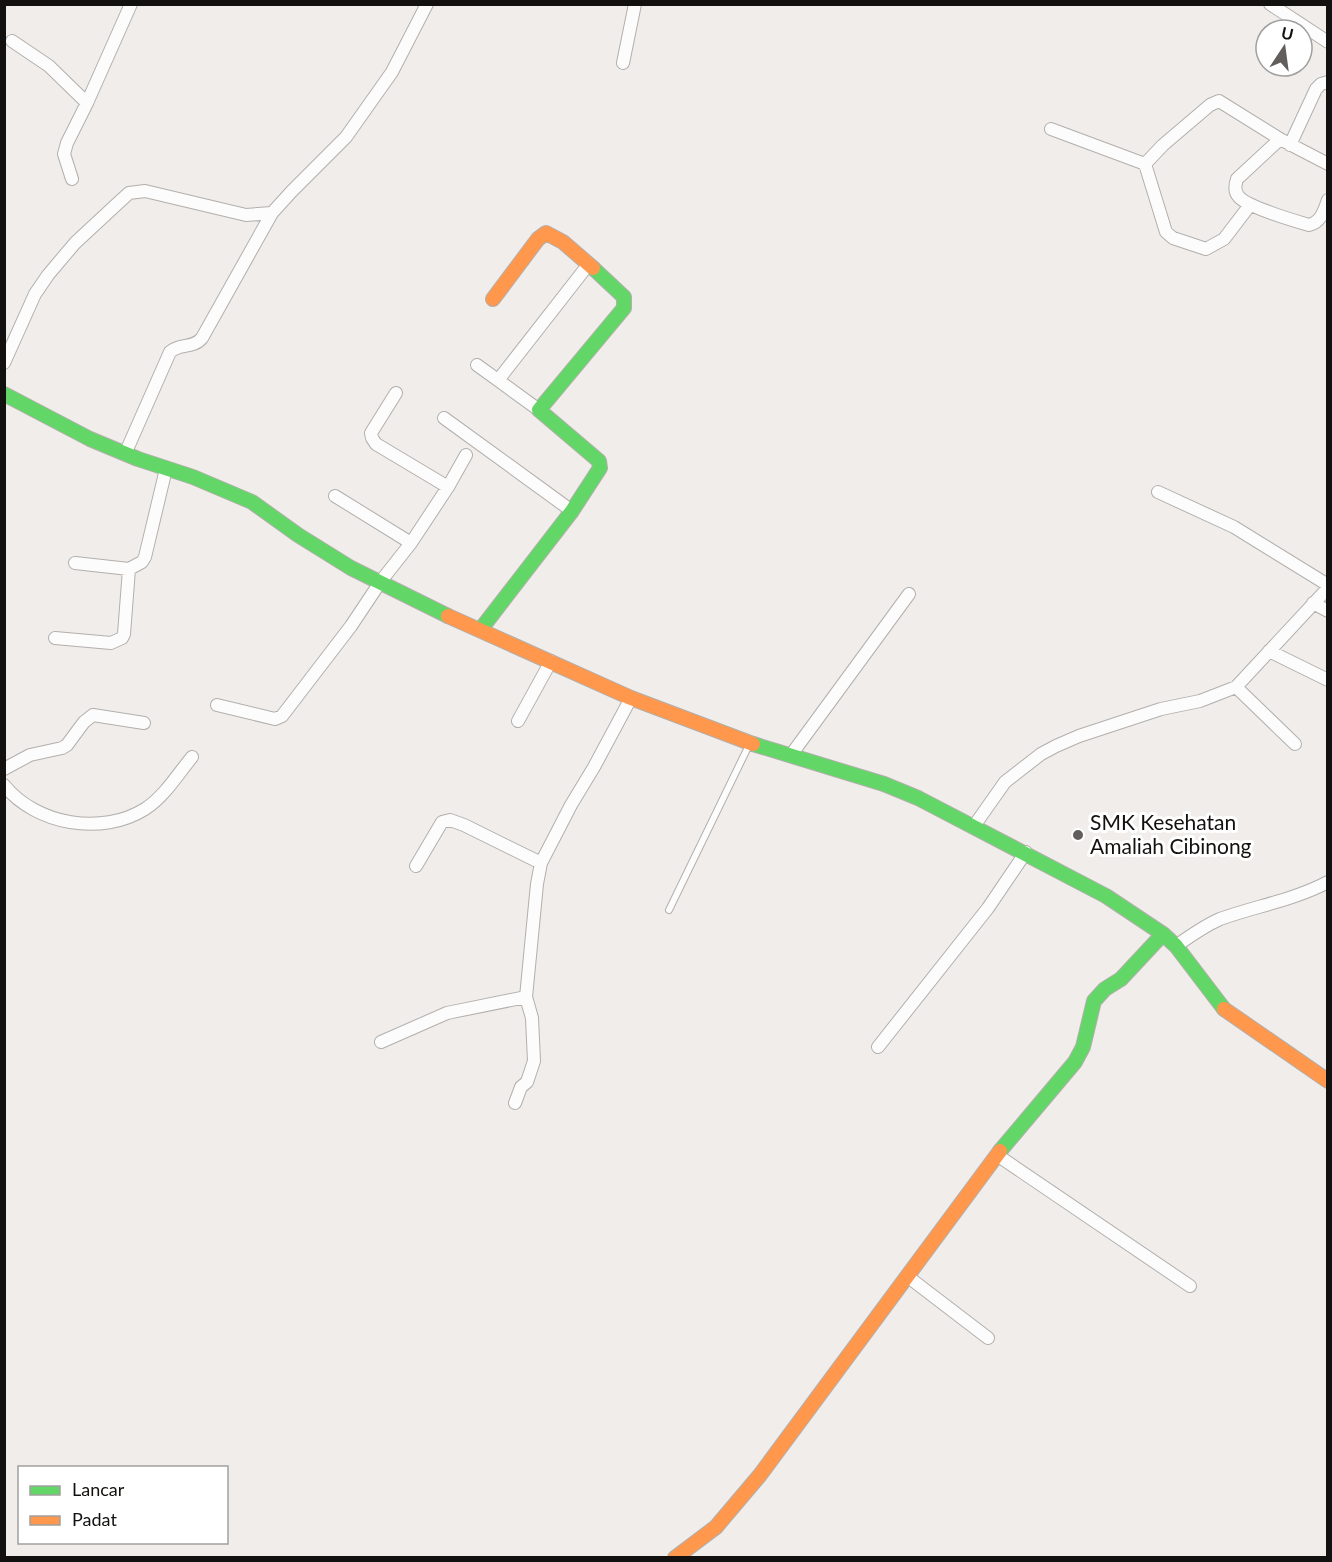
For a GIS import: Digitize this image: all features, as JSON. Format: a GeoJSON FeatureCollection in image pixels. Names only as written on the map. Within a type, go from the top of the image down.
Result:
{"type":"FeatureCollection","features":[{"type":"Feature","properties":{"kind":"street"},"geometry":{"type":"LineString","coordinates":[[72,179],[64,154],[67,143],[131,4]]}},
{"type":"Feature","properties":{"kind":"street"},"geometry":{"type":"LineString","coordinates":[[125,454],[170,352],[177,347],[193,345],[202,338],[272,213],[346,137],[392,72],[427,4]]}},
{"type":"Feature","properties":{"kind":"street"},"geometry":{"type":"LineString","coordinates":[[623,63],[636,4]]}},
{"type":"Feature","properties":{"kind":"street"},"geometry":{"type":"LineString","coordinates":[[1270,4],[1328,42]]}},
{"type":"Feature","properties":{"kind":"street"},"geometry":{"type":"LineString","coordinates":[[12,41],[49,66],[87,102]]}},
{"type":"Feature","properties":{"kind":"street"},"geometry":{"type":"LineString","coordinates":[[1328,82],[1316,89],[1285,142],[1236,182],[1236,193],[1240,199],[1250,205],[1309,225],[1320,218],[1328,200]]}},
{"type":"Feature","properties":{"kind":"street"},"geometry":{"type":"LineString","coordinates":[[1145,164],[1162,145],[1210,105],[1219,101],[1285,142],[1328,164]]}},
{"type":"Feature","properties":{"kind":"street"},"geometry":{"type":"LineString","coordinates":[[1051,129],[1145,164]]}},
{"type":"Feature","properties":{"kind":"street"},"geometry":{"type":"LineString","coordinates":[[1145,164],[1166,232],[1173,238],[1206,249],[1224,239],[1250,205]]}},
{"type":"Feature","properties":{"kind":"street"},"geometry":{"type":"LineString","coordinates":[[4,363],[35,294],[48,275],[75,243],[129,193],[144,191],[246,215],[272,213]]}},
{"type":"Feature","properties":{"kind":"street"},"geometry":{"type":"LineString","coordinates":[[492,299],[542,235],[551,234],[624,297],[624,306],[539,410]]}},
{"type":"Feature","properties":{"kind":"street"},"geometry":{"type":"LineString","coordinates":[[499,380],[588,265]]}},
{"type":"Feature","properties":{"kind":"street"},"geometry":{"type":"LineString","coordinates":[[477,365],[539,410],[600,462],[600,468],[572,512],[481,629]]}},
{"type":"Feature","properties":{"kind":"street"},"geometry":{"type":"LineString","coordinates":[[396,393],[371,433],[372,438],[376,444],[448,487]]}},
{"type":"Feature","properties":{"kind":"street"},"geometry":{"type":"LineString","coordinates":[[4,394],[63,426],[125,454],[193,477],[252,502],[326,553],[422,604],[631,698],[750,743],[884,784],[918,798],[1026,852],[1106,896],[1163,934],[1176,946],[1219,1004],[1231,1015],[1328,1081]]}},
{"type":"Feature","properties":{"kind":"street"},"geometry":{"type":"LineString","coordinates":[[444,418],[572,512]]}},
{"type":"Feature","properties":{"kind":"street"},"geometry":{"type":"LineString","coordinates":[[217,705],[280,718],[320,668],[381,581],[411,543],[466,455]]}},
{"type":"Feature","properties":{"kind":"street"},"geometry":{"type":"LineString","coordinates":[[75,563],[129,569],[142,562],[148,549],[166,469]]}},
{"type":"Feature","properties":{"kind":"street"},"geometry":{"type":"LineString","coordinates":[[974,826],[1005,782],[1033,760],[1056,746],[1161,709],[1200,701],[1236,687],[1328,587],[1234,527],[1158,492]]}},
{"type":"Feature","properties":{"kind":"street"},"geometry":{"type":"LineString","coordinates":[[335,496],[411,543]]}},
{"type":"Feature","properties":{"kind":"street"},"geometry":{"type":"LineString","coordinates":[[55,638],[111,643],[122,638],[129,569]]}},
{"type":"Feature","properties":{"kind":"street"},"geometry":{"type":"LineString","coordinates":[[791,755],[909,594]]}},
{"type":"Feature","properties":{"kind":"street"},"geometry":{"type":"LineString","coordinates":[[1313,603],[1328,611]]}},
{"type":"Feature","properties":{"kind":"street"},"geometry":{"type":"LineString","coordinates":[[1269,651],[1328,680]]}},
{"type":"Feature","properties":{"kind":"street"},"geometry":{"type":"LineString","coordinates":[[518,722],[551,661]]}},
{"type":"Feature","properties":{"kind":"street"},"geometry":{"type":"LineString","coordinates":[[1236,687],[1295,744]]}},
{"type":"Feature","properties":{"kind":"street"},"geometry":{"type":"LineString","coordinates":[[515,1103],[521,1087],[527,1082],[534,1061],[532,1018],[526,997],[541,863],[631,698]]}},
{"type":"Feature","properties":{"kind":"street"},"geometry":{"type":"LineString","coordinates":[[4,769],[30,755],[67,745],[84,722],[93,715],[144,723]]}},
{"type":"Feature","properties":{"kind":"street"},"geometry":{"type":"LineString","coordinates":[[6,789],[34,810],[58,819],[79,824],[100,824],[122,820],[146,809],[192,757]]}},
{"type":"Feature","properties":{"kind":"street"},"geometry":{"type":"LineString","coordinates":[[416,866],[442,822],[450,820],[541,863]]}},
{"type":"Feature","properties":{"kind":"street"},"geometry":{"type":"LineString","coordinates":[[878,1047],[988,908],[1026,852]]}},
{"type":"Feature","properties":{"kind":"street"},"geometry":{"type":"LineString","coordinates":[[1176,946],[1199,930],[1220,920],[1299,895],[1328,882]]}},
{"type":"Feature","properties":{"kind":"street"},"geometry":{"type":"LineString","coordinates":[[675,1557],[716,1527],[754,1482],[997,1155],[1075,1062],[1083,1047],[1094,1001],[1105,988],[1121,979],[1163,934]]}},
{"type":"Feature","properties":{"kind":"street"},"geometry":{"type":"LineString","coordinates":[[381,1042],[447,1013],[526,997]]}},
{"type":"Feature","properties":{"kind":"street"},"geometry":{"type":"LineString","coordinates":[[997,1155],[1190,1286]]}},
{"type":"Feature","properties":{"kind":"street"},"geometry":{"type":"LineString","coordinates":[[907,1276],[988,1338]]}},
{"type":"Feature","properties":{"kind":"lane"},"geometry":{"type":"LineString","coordinates":[[669,910],[750,743]]}},
{"type":"Feature","properties":{"kind":"traffic: fast"},"geometry":{"type":"LineString","coordinates":[[481,629],[572,511],[600,468],[599,461],[539,410],[624,308],[624,297],[593,268]]}},
{"type":"Feature","properties":{"kind":"traffic: fast"},"geometry":{"type":"LineString","coordinates":[[4,394],[90,439],[138,459],[193,477],[252,502],[298,535],[351,568],[448,616]]}},
{"type":"Feature","properties":{"kind":"traffic: fast"},"geometry":{"type":"LineString","coordinates":[[753,744],[884,784],[918,798],[1106,896],[1163,934],[1176,946],[1224,1009]]}},
{"type":"Feature","properties":{"kind":"traffic: fast"},"geometry":{"type":"LineString","coordinates":[[1000,1151],[1075,1062],[1083,1047],[1094,1001],[1105,989],[1121,979],[1163,934]]}},
{"type":"Feature","properties":{"kind":"traffic: slow"},"geometry":{"type":"LineString","coordinates":[[493,299],[538,239],[546,233],[563,242],[593,268]]}},
{"type":"Feature","properties":{"kind":"traffic: slow"},"geometry":{"type":"LineString","coordinates":[[448,616],[631,698],[753,744]]}},
{"type":"Feature","properties":{"kind":"traffic: slow"},"geometry":{"type":"LineString","coordinates":[[1224,1009],[1328,1081]]}},
{"type":"Feature","properties":{"kind":"traffic: slow"},"geometry":{"type":"LineString","coordinates":[[675,1558],[716,1527],[760,1475],[1000,1151]]}},
{"type":"Feature","properties":{"kind":"place","name":"SMK Kesehatan Amaliah Cibinong"},"geometry":{"type":"Point","coordinates":[1078,835]}}]}
